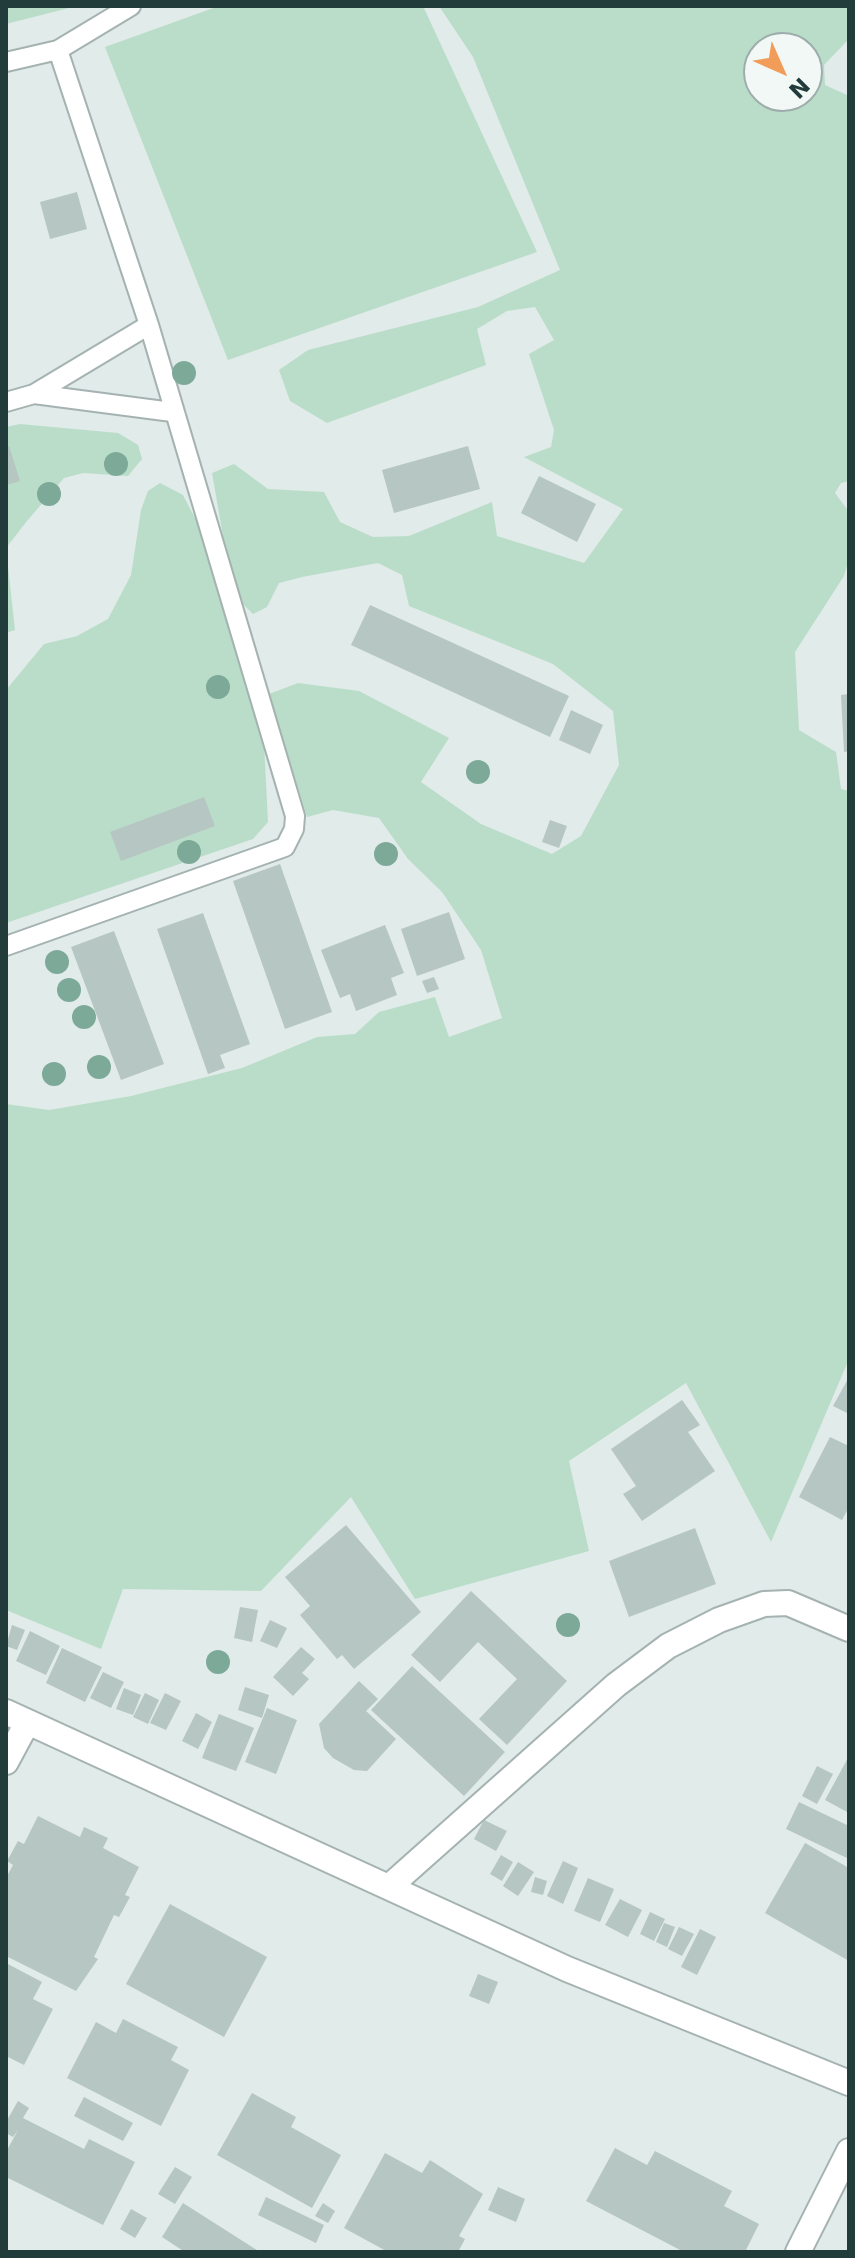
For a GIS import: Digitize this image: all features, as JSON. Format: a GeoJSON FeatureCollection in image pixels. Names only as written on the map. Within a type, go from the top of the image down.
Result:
{"type":"FeatureCollection","features":[{"type":"Feature","properties":{"kind":"street"},"geometry":{"type":"LineString","coordinates":[[390,1886],[616,1685],[668,1646],[719,1620],[764,1604],[788,1603],[849,1629]]}},
{"type":"Feature","properties":{"kind":"street"},"geometry":{"type":"LineString","coordinates":[[6,1762],[17,1718],[567,1969],[849,2083]]}},
{"type":"Feature","properties":{"kind":"street"},"geometry":{"type":"LineString","coordinates":[[798,2252],[849,2151]]}},
{"type":"Feature","properties":{"kind":"lane"},"geometry":{"type":"LineString","coordinates":[[6,62],[58,50],[131,6]]}},
{"type":"Feature","properties":{"kind":"lane"},"geometry":{"type":"LineString","coordinates":[[6,946],[285,847],[294,829],[295,816],[172,412],[149,325],[58,50]]}},
{"type":"Feature","properties":{"kind":"lane"},"geometry":{"type":"LineString","coordinates":[[6,402],[34,394],[149,325]]}},
{"type":"Feature","properties":{"kind":"lane"},"geometry":{"type":"LineString","coordinates":[[34,394],[172,412]]}},
{"type":"Feature","properties":{"kind":"green space"},"geometry":{"type":"Polygon","coordinates":[[[6,6],[77,6],[6,24],[6,6]]]}},
{"type":"Feature","properties":{"kind":"green space"},"geometry":{"type":"Polygon","coordinates":[[[219,6],[423,6],[537,252],[228,360],[105,47],[219,6]]]}},
{"type":"Feature","properties":{"kind":"green space"},"geometry":{"type":"Polygon","coordinates":[[[439,6],[849,6],[849,39],[824,65],[825,85],[849,96],[849,481],[841,483],[835,493],[849,512],[849,558],[844,576],[795,652],[799,730],[836,752],[841,789],[849,791],[849,1359],[771,1542],[686,1383],[569,1461],[589,1551],[415,1599],[351,1497],[261,1591],[123,1589],[101,1649],[6,1610],[6,1104],[49,1110],[131,1096],[242,1068],[317,1037],[355,1034],[379,1012],[435,997],[449,1037],[502,1018],[481,950],[442,892],[408,859],[379,818],[333,810],[307,817],[269,694],[298,683],[359,691],[449,738],[421,782],[481,824],[552,854],[581,836],[619,765],[613,711],[553,664],[409,606],[402,575],[378,563],[279,583],[267,607],[253,614],[241,602],[230,576],[212,473],[234,464],[268,489],[324,492],[340,522],[373,537],[409,536],[492,502],[497,536],[584,563],[623,509],[524,457],[551,447],[554,430],[529,354],[554,340],[535,307],[507,311],[477,329],[486,365],[327,423],[290,401],[279,370],[308,350],[478,307],[560,270],[473,57],[439,6]]]}},
{"type":"Feature","properties":{"kind":"green space"},"geometry":{"type":"Polygon","coordinates":[[[20,424],[118,433],[138,445],[142,459],[128,476],[83,473],[64,478],[6,548],[6,427],[20,424]]]}},
{"type":"Feature","properties":{"kind":"green space"},"geometry":{"type":"Polygon","coordinates":[[[160,483],[183,495],[197,522],[264,743],[268,822],[253,839],[6,923],[6,690],[44,644],[77,636],[108,619],[131,575],[141,510],[148,491],[160,483]]]}},
{"type":"Feature","properties":{"kind":"green space"},"geometry":{"type":"Polygon","coordinates":[[[6,548],[15,630],[6,633],[6,548]]]}},
{"type":"Feature","properties":{"kind":"building"},"geometry":{"type":"Polygon","coordinates":[[[77,192],[87,229],[50,239],[40,202],[77,192]]]}},
{"type":"Feature","properties":{"kind":"building"},"geometry":{"type":"Polygon","coordinates":[[[9,446],[20,481],[6,485],[6,447],[9,446]]]}},
{"type":"Feature","properties":{"kind":"building"},"geometry":{"type":"Polygon","coordinates":[[[468,446],[480,489],[394,513],[382,470],[468,446]]]}},
{"type":"Feature","properties":{"kind":"building"},"geometry":{"type":"Polygon","coordinates":[[[539,476],[596,504],[577,542],[521,513],[539,476]]]}},
{"type":"Feature","properties":{"kind":"building"},"geometry":{"type":"Polygon","coordinates":[[[370,605],[569,696],[550,737],[351,645],[370,605]]]}},
{"type":"Feature","properties":{"kind":"building"},"geometry":{"type":"Polygon","coordinates":[[[849,694],[849,751],[844,752],[841,695],[849,694]]]}},
{"type":"Feature","properties":{"kind":"building"},"geometry":{"type":"Polygon","coordinates":[[[571,710],[603,725],[590,754],[559,740],[571,710]]]}},
{"type":"Feature","properties":{"kind":"building"},"geometry":{"type":"Polygon","coordinates":[[[204,797],[215,826],[121,861],[110,832],[204,797]]]}},
{"type":"Feature","properties":{"kind":"building"},"geometry":{"type":"Polygon","coordinates":[[[550,820],[567,826],[559,848],[542,842],[550,820]]]}},
{"type":"Feature","properties":{"kind":"building"},"geometry":{"type":"Polygon","coordinates":[[[280,864],[332,1012],[285,1029],[233,881],[280,864]]]}},
{"type":"Feature","properties":{"kind":"building"},"geometry":{"type":"Polygon","coordinates":[[[449,912],[465,959],[417,976],[401,929],[449,912]]]}},
{"type":"Feature","properties":{"kind":"building"},"geometry":{"type":"Polygon","coordinates":[[[203,913],[250,1044],[220,1055],[225,1068],[208,1074],[157,929],[203,913]]]}},
{"type":"Feature","properties":{"kind":"building"},"geometry":{"type":"Polygon","coordinates":[[[385,925],[404,973],[391,978],[397,995],[356,1011],[350,994],[340,998],[321,950],[385,925]]]}},
{"type":"Feature","properties":{"kind":"building"},"geometry":{"type":"Polygon","coordinates":[[[114,931],[164,1064],[121,1080],[71,947],[114,931]]]}},
{"type":"Feature","properties":{"kind":"building"},"geometry":{"type":"Polygon","coordinates":[[[434,977],[439,989],[427,993],[422,981],[434,977]]]}},
{"type":"Feature","properties":{"kind":"building"},"geometry":{"type":"Polygon","coordinates":[[[849,1377],[849,1414],[833,1406],[849,1377]]]}},
{"type":"Feature","properties":{"kind":"building"},"geometry":{"type":"Polygon","coordinates":[[[682,1400],[700,1425],[688,1432],[715,1471],[642,1521],[623,1494],[636,1486],[611,1449],[682,1400]]]}},
{"type":"Feature","properties":{"kind":"building"},"geometry":{"type":"Polygon","coordinates":[[[830,1437],[849,1446],[849,1507],[842,1520],[799,1497],[830,1437]]]}},
{"type":"Feature","properties":{"kind":"building"},"geometry":{"type":"Polygon","coordinates":[[[346,1525],[421,1612],[354,1669],[342,1655],[337,1659],[300,1615],[310,1606],[285,1577],[346,1525]]]}},
{"type":"Feature","properties":{"kind":"building"},"geometry":{"type":"Polygon","coordinates":[[[695,1528],[716,1584],[629,1617],[609,1561],[695,1528]]]}},
{"type":"Feature","properties":{"kind":"building"},"geometry":{"type":"Polygon","coordinates":[[[471,1591],[567,1681],[507,1745],[479,1719],[517,1679],[478,1642],[440,1682],[411,1655],[471,1591]]]}},
{"type":"Feature","properties":{"kind":"building"},"geometry":{"type":"Polygon","coordinates":[[[240,1607],[258,1610],[252,1642],[234,1638],[240,1607]]]}},
{"type":"Feature","properties":{"kind":"building"},"geometry":{"type":"Polygon","coordinates":[[[270,1620],[287,1628],[277,1648],[260,1641],[270,1620]]]}},
{"type":"Feature","properties":{"kind":"building"},"geometry":{"type":"Polygon","coordinates":[[[12,1625],[25,1630],[17,1650],[6,1646],[12,1625]]]}},
{"type":"Feature","properties":{"kind":"building"},"geometry":{"type":"Polygon","coordinates":[[[30,1631],[60,1646],[46,1675],[16,1661],[30,1631]]]}},
{"type":"Feature","properties":{"kind":"building"},"geometry":{"type":"Polygon","coordinates":[[[301,1647],[315,1659],[302,1673],[309,1679],[293,1696],[273,1677],[301,1647]]]}},
{"type":"Feature","properties":{"kind":"building"},"geometry":{"type":"Polygon","coordinates":[[[62,1648],[102,1667],[85,1702],[46,1683],[62,1648]]]}},
{"type":"Feature","properties":{"kind":"building"},"geometry":{"type":"Polygon","coordinates":[[[412,1666],[505,1752],[464,1796],[371,1710],[412,1666]]]}},
{"type":"Feature","properties":{"kind":"building"},"geometry":{"type":"Polygon","coordinates":[[[103,1672],[124,1682],[111,1708],[90,1698],[103,1672]]]}},
{"type":"Feature","properties":{"kind":"building"},"geometry":{"type":"Polygon","coordinates":[[[359,1681],[378,1699],[366,1711],[396,1739],[367,1771],[354,1770],[333,1758],[324,1748],[319,1724],[359,1681]]]}},
{"type":"Feature","properties":{"kind":"building"},"geometry":{"type":"Polygon","coordinates":[[[245,1687],[269,1695],[262,1718],[238,1710],[245,1687]]]}},
{"type":"Feature","properties":{"kind":"building"},"geometry":{"type":"Polygon","coordinates":[[[124,1688],[141,1695],[133,1715],[116,1709],[124,1688]]]}},
{"type":"Feature","properties":{"kind":"building"},"geometry":{"type":"Polygon","coordinates":[[[145,1693],[159,1700],[148,1724],[133,1717],[145,1693]]]}},
{"type":"Feature","properties":{"kind":"building"},"geometry":{"type":"Polygon","coordinates":[[[165,1693],[181,1701],[166,1730],[150,1723],[165,1693]]]}},
{"type":"Feature","properties":{"kind":"building"},"geometry":{"type":"Polygon","coordinates":[[[267,1708],[297,1720],[276,1774],[245,1762],[267,1708]]]}},
{"type":"Feature","properties":{"kind":"building"},"geometry":{"type":"Polygon","coordinates":[[[196,1713],[212,1722],[198,1749],[182,1741],[196,1713]]]}},
{"type":"Feature","properties":{"kind":"building"},"geometry":{"type":"Polygon","coordinates":[[[219,1714],[254,1728],[236,1771],[202,1758],[219,1714]]]}},
{"type":"Feature","properties":{"kind":"building"},"geometry":{"type":"Polygon","coordinates":[[[849,1756],[849,1813],[825,1800],[849,1756]]]}},
{"type":"Feature","properties":{"kind":"building"},"geometry":{"type":"Polygon","coordinates":[[[817,1766],[833,1774],[817,1804],[802,1796],[817,1766]]]}},
{"type":"Feature","properties":{"kind":"building"},"geometry":{"type":"Polygon","coordinates":[[[799,1802],[849,1826],[849,1859],[786,1829],[799,1802]]]}},
{"type":"Feature","properties":{"kind":"building"},"geometry":{"type":"Polygon","coordinates":[[[38,1816],[80,1837],[84,1827],[108,1838],[103,1848],[139,1867],[125,1895],[130,1897],[119,1917],[114,1915],[94,1957],[98,1959],[76,1991],[6,1956],[6,1878],[13,1865],[7,1861],[18,1841],[24,1844],[38,1816]]]}},
{"type":"Feature","properties":{"kind":"building"},"geometry":{"type":"Polygon","coordinates":[[[484,1820],[507,1831],[496,1851],[474,1839],[484,1820]]]}},
{"type":"Feature","properties":{"kind":"building"},"geometry":{"type":"Polygon","coordinates":[[[805,1843],[849,1868],[849,1961],[765,1913],[805,1843]]]}},
{"type":"Feature","properties":{"kind":"building"},"geometry":{"type":"Polygon","coordinates":[[[501,1855],[513,1862],[502,1881],[490,1874],[501,1855]]]}},
{"type":"Feature","properties":{"kind":"building"},"geometry":{"type":"Polygon","coordinates":[[[563,1861],[578,1868],[563,1904],[547,1896],[563,1861]]]}},
{"type":"Feature","properties":{"kind":"building"},"geometry":{"type":"Polygon","coordinates":[[[518,1862],[534,1872],[518,1896],[503,1886],[518,1862]]]}},
{"type":"Feature","properties":{"kind":"building"},"geometry":{"type":"Polygon","coordinates":[[[535,1877],[547,1881],[543,1895],[531,1892],[535,1877]]]}},
{"type":"Feature","properties":{"kind":"building"},"geometry":{"type":"Polygon","coordinates":[[[588,1878],[614,1889],[600,1922],[574,1911],[588,1878]]]}},
{"type":"Feature","properties":{"kind":"building"},"geometry":{"type":"Polygon","coordinates":[[[620,1899],[642,1910],[628,1937],[605,1925],[620,1899]]]}},
{"type":"Feature","properties":{"kind":"building"},"geometry":{"type":"Polygon","coordinates":[[[170,1904],[267,1957],[224,2037],[126,1984],[170,1904]]]}},
{"type":"Feature","properties":{"kind":"building"},"geometry":{"type":"Polygon","coordinates":[[[650,1912],[665,1919],[654,1941],[640,1934],[650,1912]]]}},
{"type":"Feature","properties":{"kind":"building"},"geometry":{"type":"Polygon","coordinates":[[[664,1923],[675,1927],[667,1947],[656,1942],[664,1923]]]}},
{"type":"Feature","properties":{"kind":"building"},"geometry":{"type":"Polygon","coordinates":[[[679,1927],[694,1934],[682,1956],[668,1949],[679,1927]]]}},
{"type":"Feature","properties":{"kind":"building"},"geometry":{"type":"Polygon","coordinates":[[[700,1929],[716,1937],[697,1975],[681,1967],[700,1929]]]}},
{"type":"Feature","properties":{"kind":"building"},"geometry":{"type":"Polygon","coordinates":[[[6,1963],[42,1982],[33,1999],[53,2009],[24,2065],[6,2056],[6,1963]]]}},
{"type":"Feature","properties":{"kind":"building"},"geometry":{"type":"Polygon","coordinates":[[[478,1974],[498,1982],[489,2004],[469,1996],[478,1974]]]}},
{"type":"Feature","properties":{"kind":"building"},"geometry":{"type":"Polygon","coordinates":[[[123,2019],[178,2047],[171,2060],[189,2070],[161,2126],[67,2078],[96,2022],[116,2033],[123,2019]]]}},
{"type":"Feature","properties":{"kind":"building"},"geometry":{"type":"Polygon","coordinates":[[[252,2093],[296,2117],[291,2127],[341,2155],[312,2208],[217,2155],[252,2093]]]}},
{"type":"Feature","properties":{"kind":"building"},"geometry":{"type":"Polygon","coordinates":[[[84,2097],[133,2123],[123,2141],[74,2116],[84,2097]]]}},
{"type":"Feature","properties":{"kind":"building"},"geometry":{"type":"Polygon","coordinates":[[[18,2101],[29,2108],[23,2118],[84,2149],[89,2139],[135,2162],[103,2225],[6,2177],[6,2152],[18,2130],[13,2137],[6,2133],[6,2122],[18,2101]]]}},
{"type":"Feature","properties":{"kind":"building"},"geometry":{"type":"Polygon","coordinates":[[[615,2148],[647,2165],[655,2151],[732,2191],[724,2206],[759,2224],[745,2252],[684,2252],[586,2201],[615,2148]]]}},
{"type":"Feature","properties":{"kind":"building"},"geometry":{"type":"Polygon","coordinates":[[[385,2153],[422,2173],[430,2160],[483,2194],[459,2236],[465,2239],[458,2252],[388,2252],[344,2228],[385,2153]]]}},
{"type":"Feature","properties":{"kind":"building"},"geometry":{"type":"Polygon","coordinates":[[[175,2167],[192,2177],[175,2204],[158,2194],[175,2167]]]}},
{"type":"Feature","properties":{"kind":"building"},"geometry":{"type":"Polygon","coordinates":[[[498,2187],[525,2199],[516,2222],[488,2210],[498,2187]]]}},
{"type":"Feature","properties":{"kind":"building"},"geometry":{"type":"Polygon","coordinates":[[[266,2197],[324,2225],[316,2243],[258,2215],[266,2197]]]}},
{"type":"Feature","properties":{"kind":"building"},"geometry":{"type":"Polygon","coordinates":[[[183,2203],[260,2252],[185,2252],[162,2237],[183,2203]]]}},
{"type":"Feature","properties":{"kind":"building"},"geometry":{"type":"Polygon","coordinates":[[[323,2203],[335,2211],[328,2223],[315,2216],[323,2203]]]}},
{"type":"Feature","properties":{"kind":"building"},"geometry":{"type":"Polygon","coordinates":[[[131,2209],[147,2218],[135,2238],[120,2229],[131,2209]]]}}]}
